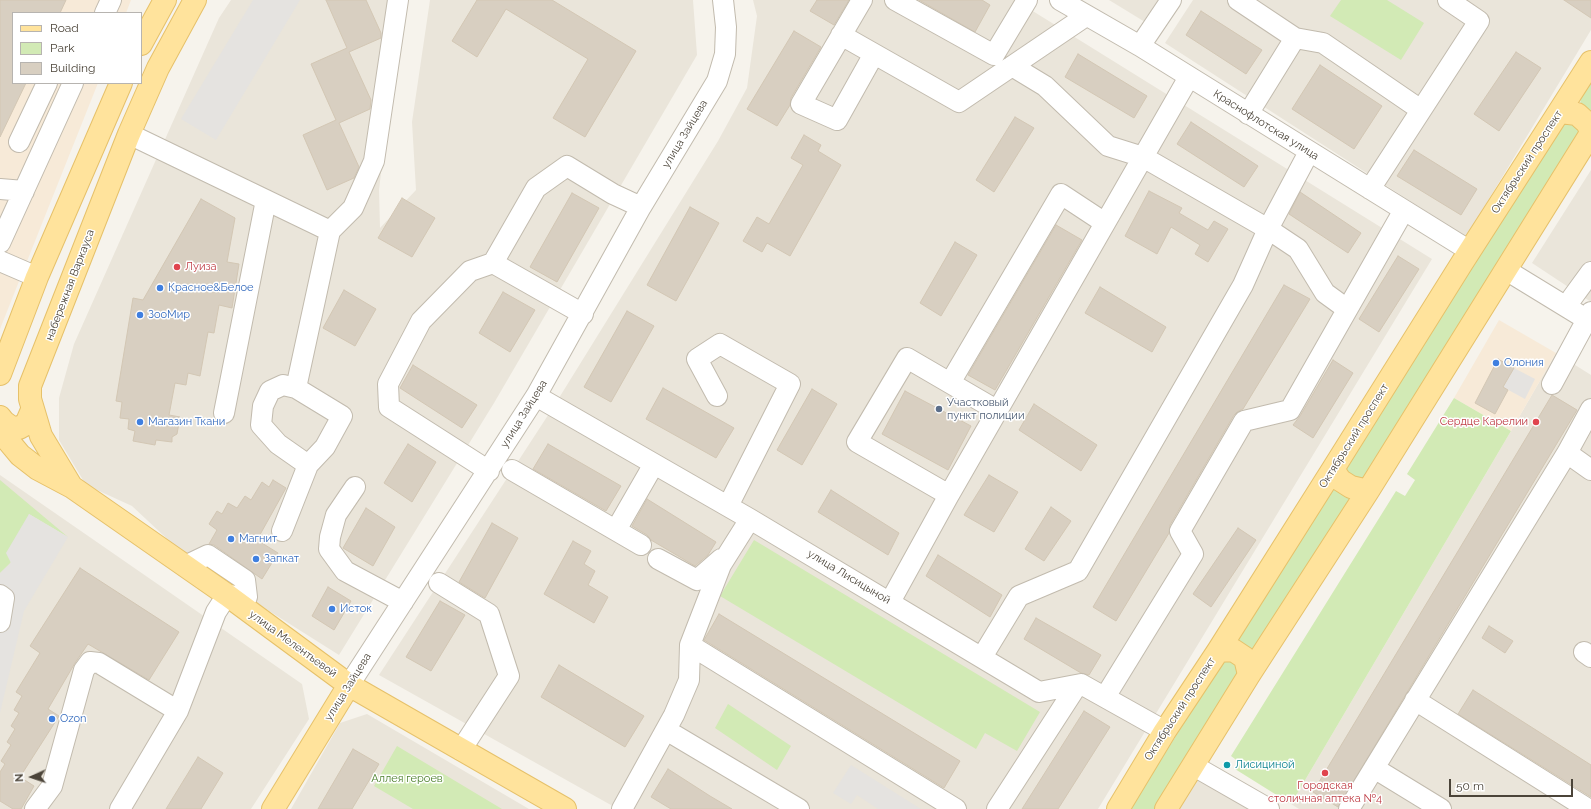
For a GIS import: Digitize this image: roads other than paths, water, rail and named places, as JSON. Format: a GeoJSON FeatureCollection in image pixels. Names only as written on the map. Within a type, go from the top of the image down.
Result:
{"type":"FeatureCollection","features":[{"type":"Feature","properties":{"kind":"main road"},"geometry":{"type":"LineString","coordinates":[[142,42],[165,0]]}},
{"type":"Feature","properties":{"kind":"main road","name":"набережная Варкауса"},"geometry":{"type":"LineString","coordinates":[[72,487],[41,436],[32,410],[30,386],[129,134],[158,68],[195,0]]}},
{"type":"Feature","properties":{"kind":"main road","name":"Октябрьский проспект"},"geometry":{"type":"LineString","coordinates":[[1118,809],[1165,731],[1334,469],[1470,251],[1591,62]]}},
{"type":"Feature","properties":{"kind":"main road"},"geometry":{"type":"LineString","coordinates":[[0,374],[37,277],[121,84]]}},
{"type":"Feature","properties":{"kind":"main road"},"geometry":{"type":"LineString","coordinates":[[1166,809],[1249,675],[1368,491],[1591,132],[1587,123],[1577,114],[1560,112]]}},
{"type":"Feature","properties":{"kind":"main road"},"geometry":{"type":"LineString","coordinates":[[0,417],[11,427],[19,428],[26,424],[32,410]]}},
{"type":"Feature","properties":{"kind":"main road"},"geometry":{"type":"LineString","coordinates":[[0,431],[20,455],[38,469],[72,487]]}},
{"type":"Feature","properties":{"kind":"main road"},"geometry":{"type":"LineString","coordinates":[[1334,469],[1340,480],[1351,487],[1368,491]]}},
{"type":"Feature","properties":{"kind":"main road","name":"улица Мелентьевой"},"geometry":{"type":"LineString","coordinates":[[72,487],[227,595],[349,685],[565,809]]}},
{"type":"Feature","properties":{"kind":"main road"},"geometry":{"type":"LineString","coordinates":[[1218,651],[1233,650],[1246,658],[1249,675]]}},
{"type":"Feature","properties":{"kind":"main road","name":"улица Зайцева"},"geometry":{"type":"LineString","coordinates":[[273,809],[349,685]]}},
{"type":"Feature","properties":{"kind":"street"},"geometry":{"type":"LineString","coordinates":[[105,12],[111,0]]}},
{"type":"Feature","properties":{"kind":"street"},"geometry":{"type":"LineString","coordinates":[[296,388],[330,231],[353,208],[374,161],[398,0]]}},
{"type":"Feature","properties":{"kind":"street","name":"улица Зайцева"},"geometry":{"type":"LineString","coordinates":[[349,685],[536,396],[583,314],[641,207],[717,81],[725,54],[726,28],[723,0]]}},
{"type":"Feature","properties":{"kind":"street"},"geometry":{"type":"LineString","coordinates":[[862,0],[801,104],[837,120],[874,54]]}},
{"type":"Feature","properties":{"kind":"street"},"geometry":{"type":"LineString","coordinates":[[895,0],[994,55],[1028,0]]}},
{"type":"Feature","properties":{"kind":"street","name":"Краснофлотская улица"},"geometry":{"type":"LineString","coordinates":[[1060,0],[1140,46],[1470,251]]}},
{"type":"Feature","properties":{"kind":"street"},"geometry":{"type":"LineString","coordinates":[[1140,46],[1171,0]]}},
{"type":"Feature","properties":{"kind":"street"},"geometry":{"type":"LineString","coordinates":[[1238,0],[1295,38],[1323,43],[1421,110]]}},
{"type":"Feature","properties":{"kind":"street"},"geometry":{"type":"LineString","coordinates":[[1370,189],[1479,21],[1448,0]]}},
{"type":"Feature","properties":{"kind":"street"},"geometry":{"type":"LineString","coordinates":[[841,35],[959,102],[1086,16]]}},
{"type":"Feature","properties":{"kind":"street"},"geometry":{"type":"LineString","coordinates":[[1248,114],[1295,38]]}},
{"type":"Feature","properties":{"kind":"street"},"geometry":{"type":"LineString","coordinates":[[1012,66],[1045,86],[1108,146],[1143,156],[1268,229],[1298,249],[1325,293],[1347,309]]}},
{"type":"Feature","properties":{"kind":"street"},"geometry":{"type":"LineString","coordinates":[[890,602],[949,495],[1189,76]]}},
{"type":"Feature","properties":{"kind":"street"},"geometry":{"type":"LineString","coordinates":[[18,142],[47,84]]}},
{"type":"Feature","properties":{"kind":"street"},"geometry":{"type":"LineString","coordinates":[[0,243],[73,84]]}},
{"type":"Feature","properties":{"kind":"street"},"geometry":{"type":"LineString","coordinates":[[129,134],[330,231]]}},
{"type":"Feature","properties":{"kind":"street"},"geometry":{"type":"LineString","coordinates":[[982,657],[1019,596],[1078,571],[1243,285],[1268,229],[1309,152]]}},
{"type":"Feature","properties":{"kind":"street"},"geometry":{"type":"LineString","coordinates":[[489,470],[389,407],[388,384],[421,321],[470,271],[493,263],[536,188],[567,166],[614,194],[641,207]]}},
{"type":"Feature","properties":{"kind":"street"},"geometry":{"type":"LineString","coordinates":[[0,189],[24,192]]}},
{"type":"Feature","properties":{"kind":"street"},"geometry":{"type":"LineString","coordinates":[[950,383],[1061,194],[1105,223]]}},
{"type":"Feature","properties":{"kind":"street"},"geometry":{"type":"LineString","coordinates":[[224,413],[266,200]]}},
{"type":"Feature","properties":{"kind":"street"},"geometry":{"type":"LineString","coordinates":[[1105,697],[1193,554],[1180,531],[1244,421],[1290,410],[1404,210]]}},
{"type":"Feature","properties":{"kind":"street"},"geometry":{"type":"LineString","coordinates":[[0,261],[37,277]]}},
{"type":"Feature","properties":{"kind":"street"},"geometry":{"type":"LineString","coordinates":[[493,263],[583,314]]}},
{"type":"Feature","properties":{"kind":"street"},"geometry":{"type":"LineString","coordinates":[[1506,270],[1589,318],[1552,384]]}},
{"type":"Feature","properties":{"kind":"street"},"geometry":{"type":"LineString","coordinates":[[1572,298],[1591,272]]}},
{"type":"Feature","properties":{"kind":"street"},"geometry":{"type":"LineString","coordinates":[[717,396],[697,358],[720,344],[790,384],[728,506]]}},
{"type":"Feature","properties":{"kind":"street"},"geometry":{"type":"LineString","coordinates":[[949,495],[857,442],[907,358],[998,411]]}},
{"type":"Feature","properties":{"kind":"street"},"geometry":{"type":"LineString","coordinates":[[282,531],[308,465],[325,447],[342,416],[296,388],[283,384],[270,391],[263,406],[261,425],[278,444],[308,465]]}},
{"type":"Feature","properties":{"kind":"street","name":"улица Лисицыной"},"geometry":{"type":"LineString","coordinates":[[536,396],[750,518],[1039,692],[1081,684]]}},
{"type":"Feature","properties":{"kind":"street"},"geometry":{"type":"LineString","coordinates":[[1349,809],[1567,453],[1591,409]]}},
{"type":"Feature","properties":{"kind":"street"},"geometry":{"type":"LineString","coordinates":[[1567,453],[1591,470]]}},
{"type":"Feature","properties":{"kind":"street"},"geometry":{"type":"LineString","coordinates":[[616,530],[654,464]]}},
{"type":"Feature","properties":{"kind":"street"},"geometry":{"type":"LineString","coordinates":[[512,470],[641,545]]}},
{"type":"Feature","properties":{"kind":"street"},"geometry":{"type":"LineString","coordinates":[[354,487],[336,515],[330,537],[329,549],[345,571],[403,602]]}},
{"type":"Feature","properties":{"kind":"street"},"geometry":{"type":"LineString","coordinates":[[622,809],[666,730],[689,680],[690,645],[721,565],[750,518]]}},
{"type":"Feature","properties":{"kind":"street"},"geometry":{"type":"LineString","coordinates":[[658,559],[697,580],[730,550]]}},
{"type":"Feature","properties":{"kind":"street"},"geometry":{"type":"LineString","coordinates":[[439,583],[489,614],[509,676],[462,750]]}},
{"type":"Feature","properties":{"kind":"street"},"geometry":{"type":"LineString","coordinates":[[0,595],[4,598],[0,622]]}},
{"type":"Feature","properties":{"kind":"street"},"geometry":{"type":"LineString","coordinates":[[120,809],[178,711],[216,612],[227,595]]}},
{"type":"Feature","properties":{"kind":"street"},"geometry":{"type":"LineString","coordinates":[[690,645],[956,809]]}},
{"type":"Feature","properties":{"kind":"street"},"geometry":{"type":"LineString","coordinates":[[35,809],[52,786],[84,670],[90,662],[99,663],[178,711]]}},
{"type":"Feature","properties":{"kind":"street"},"geometry":{"type":"LineString","coordinates":[[997,809],[1074,690],[1081,684],[1165,731]]}},
{"type":"Feature","properties":{"kind":"street"},"geometry":{"type":"LineString","coordinates":[[1415,700],[1588,809]]}},
{"type":"Feature","properties":{"kind":"street"},"geometry":{"type":"LineString","coordinates":[[666,730],[799,809]]}},
{"type":"Feature","properties":{"kind":"street"},"geometry":{"type":"LineString","coordinates":[[1194,766],[1269,809]]}},
{"type":"Feature","properties":{"kind":"street"},"geometry":{"type":"LineString","coordinates":[[1374,768],[1442,809]]}},
{"type":"Feature","properties":{"kind":"place","name":"Луиза"},"geometry":{"type":"Point","coordinates":[177,267]}},
{"type":"Feature","properties":{"kind":"place","name":"Красное&Белое"},"geometry":{"type":"Point","coordinates":[160,288]}},
{"type":"Feature","properties":{"kind":"place","name":"ЗооМир"},"geometry":{"type":"Point","coordinates":[140,315]}},
{"type":"Feature","properties":{"kind":"place","name":"Олония"},"geometry":{"type":"Point","coordinates":[1496,363]}},
{"type":"Feature","properties":{"kind":"place","name":"Участковый пункт полиции"},"geometry":{"type":"Point","coordinates":[939,409]}},
{"type":"Feature","properties":{"kind":"place","name":"Магазин Ткани"},"geometry":{"type":"Point","coordinates":[140,422]}},
{"type":"Feature","properties":{"kind":"place","name":"Сердце Карелии"},"geometry":{"type":"Point","coordinates":[1536,422]}},
{"type":"Feature","properties":{"kind":"place","name":"Магнит"},"geometry":{"type":"Point","coordinates":[231,539]}},
{"type":"Feature","properties":{"kind":"place","name":"Запкат"},"geometry":{"type":"Point","coordinates":[256,559]}},
{"type":"Feature","properties":{"kind":"place","name":"Исток"},"geometry":{"type":"Point","coordinates":[332,609]}},
{"type":"Feature","properties":{"kind":"place","name":"Ozon"},"geometry":{"type":"Point","coordinates":[52,719]}},
{"type":"Feature","properties":{"kind":"place","name":"Лисициной"},"geometry":{"type":"Point","coordinates":[1227,765]}},
{"type":"Feature","properties":{"kind":"place","name":"Городская столичная аптека №4"},"geometry":{"type":"Point","coordinates":[1325,773]}},
{"type":"Feature","properties":{"kind":"park label","name":"Аллея героев"},"geometry":{"type":"Point","coordinates":[407,779]}}]}
